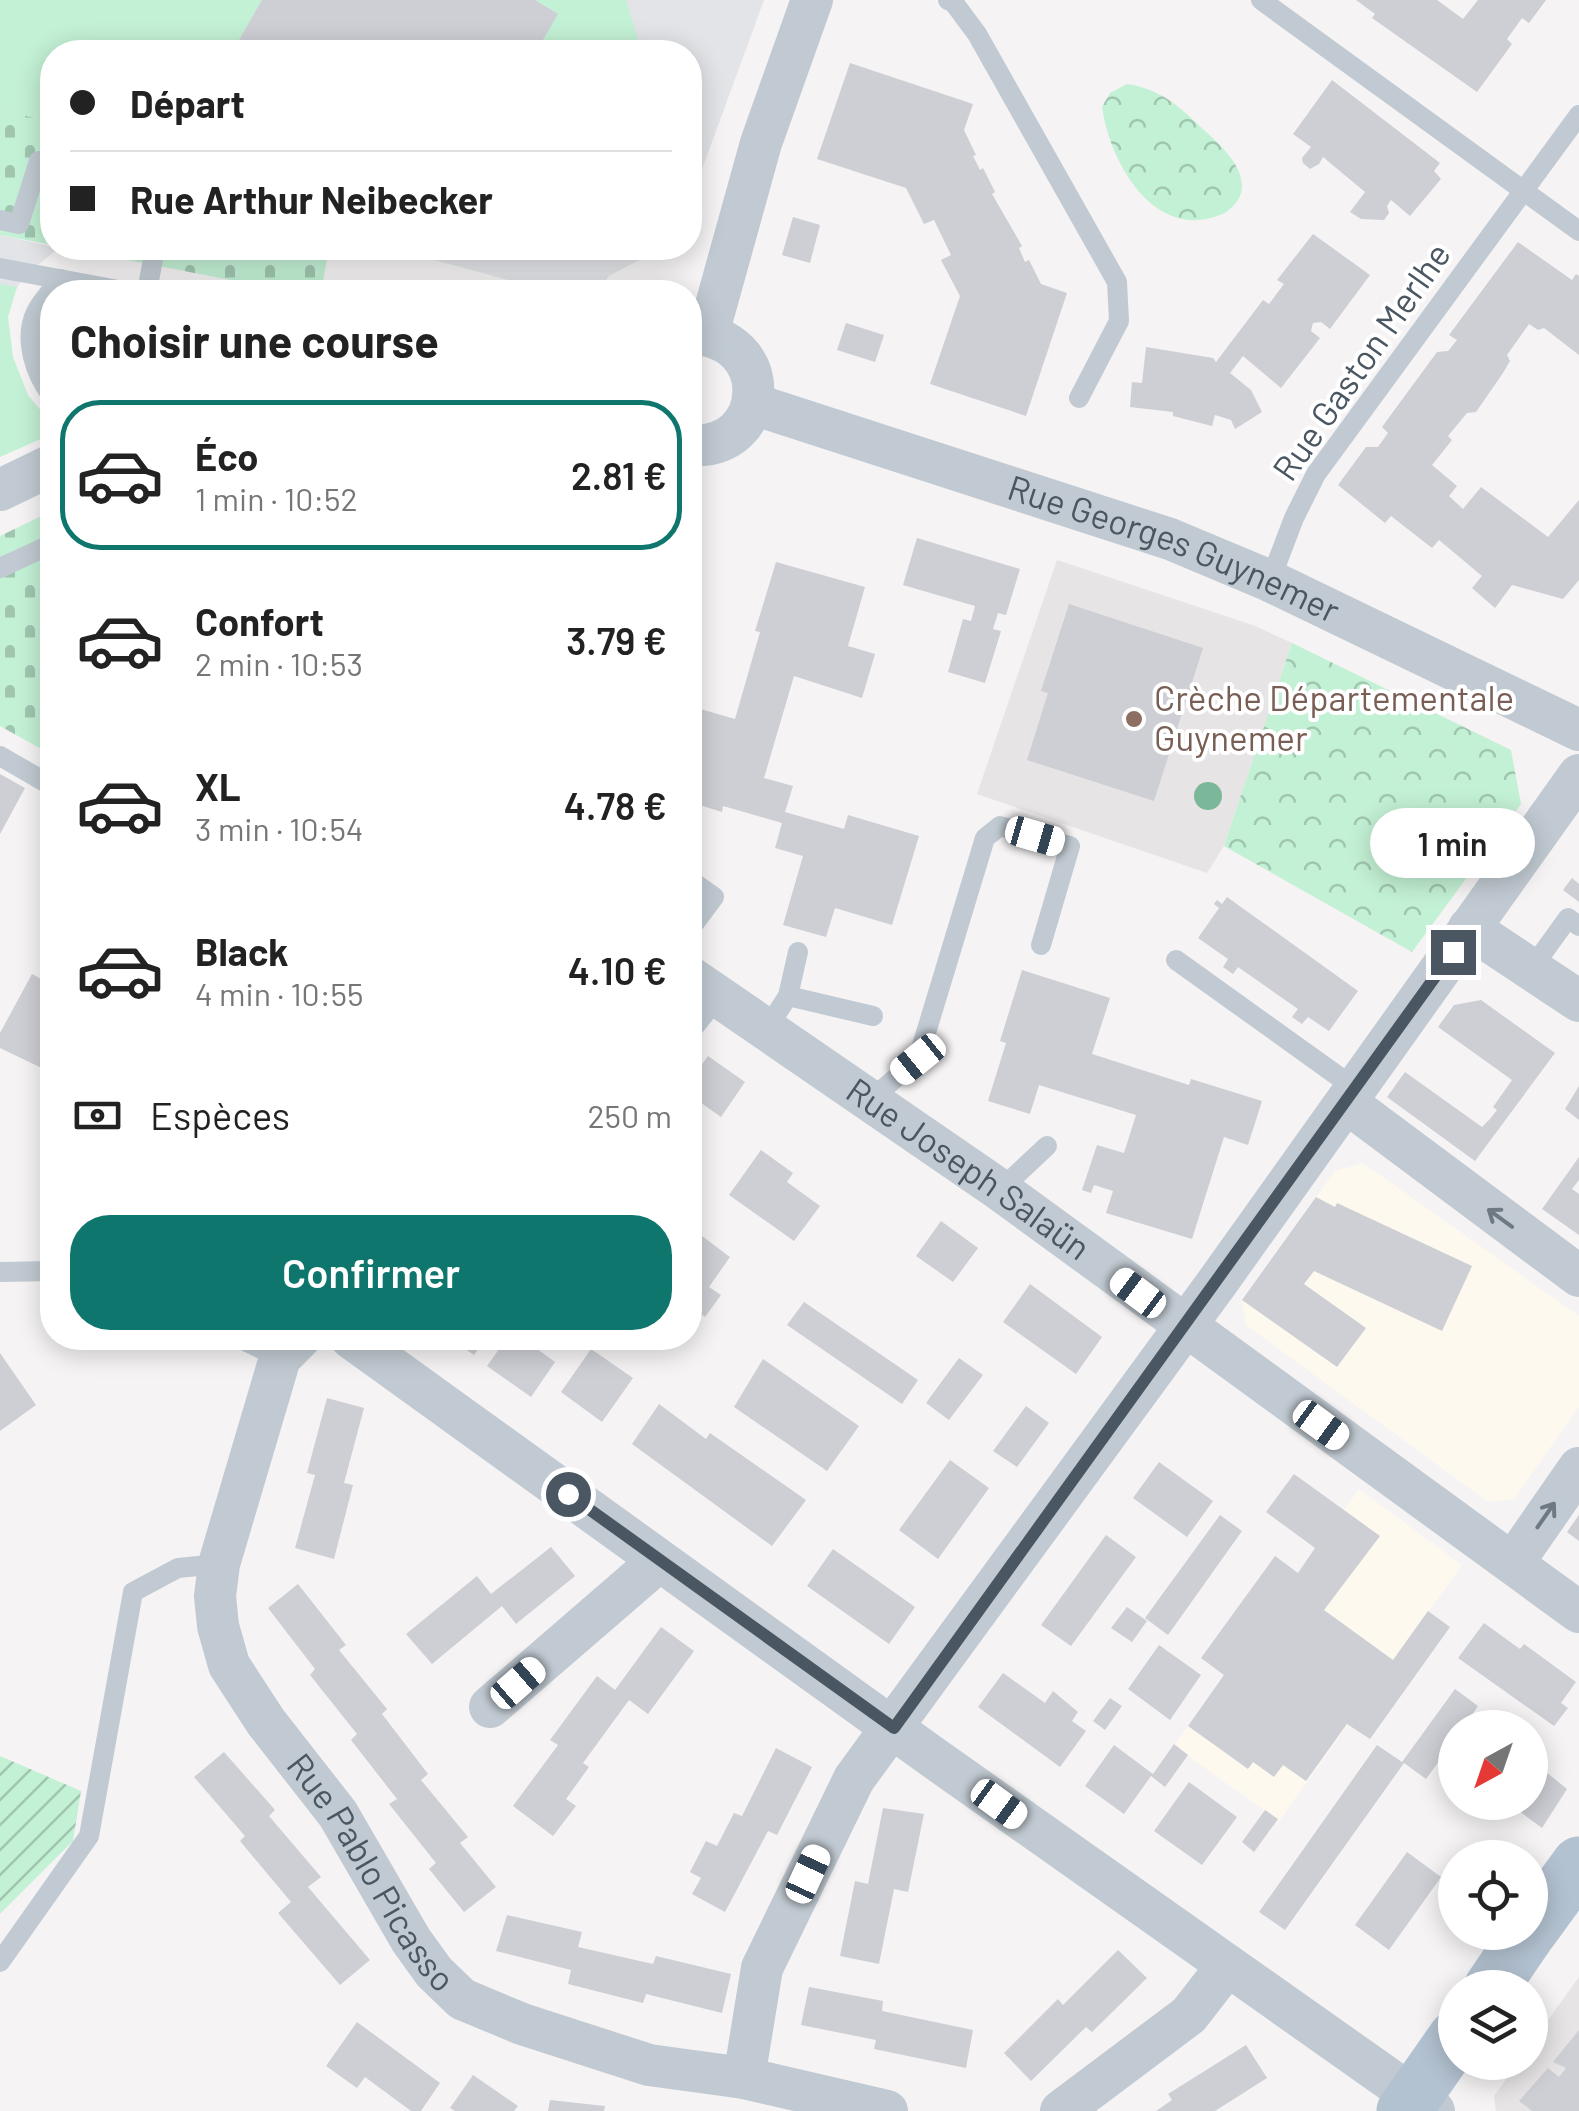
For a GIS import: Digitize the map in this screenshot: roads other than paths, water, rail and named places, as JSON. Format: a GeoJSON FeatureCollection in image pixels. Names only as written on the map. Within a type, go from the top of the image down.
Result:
{"type":"FeatureCollection","features":[{"type":"Feature","properties":{"kind":"main road"},"geometry":{"type":"LineString","coordinates":[[1548,1907],[1579,1864]]}},
{"type":"Feature","properties":{"kind":"main road"},"geometry":{"type":"LineString","coordinates":[[1417,2106],[1438,2068]]}},
{"type":"Feature","properties":{"kind":"street"},"geometry":{"type":"LineString","coordinates":[[702,325],[812,0]]}},
{"type":"Feature","properties":{"kind":"street"},"geometry":{"type":"LineString","coordinates":[[702,335],[730,342],[746,359],[754,381],[753,404],[745,422],[732,436],[702,444]]}},
{"type":"Feature","properties":{"kind":"street","name":"Rue Georges Guynemer"},"geometry":{"type":"LineString","coordinates":[[753,404],[1170,539],[1270,581],[1579,730]]}},
{"type":"Feature","properties":{"kind":"street"},"geometry":{"type":"LineString","coordinates":[[0,490],[40,471]]}},
{"type":"Feature","properties":{"kind":"street"},"geometry":{"type":"LineString","coordinates":[[744,2078],[762,1968],[854,1779],[1469,928],[1510,877],[1579,775]]}},
{"type":"Feature","properties":{"kind":"street"},"geometry":{"type":"LineString","coordinates":[[1469,928],[1579,1001]]}},
{"type":"Feature","properties":{"kind":"street","name":"Rue Joseph Salaün"},"geometry":{"type":"LineString","coordinates":[[704,987],[777,1013],[870,1100],[1000,1190],[1579,1612]]}},
{"type":"Feature","properties":{"kind":"street"},"geometry":{"type":"LineString","coordinates":[[1351,1096],[1579,1276]]}},
{"type":"Feature","properties":{"kind":"street","name":"Rue Pablo Picasso"},"geometry":{"type":"LineString","coordinates":[[289,1350],[218,1564],[218,1626],[229,1665],[266,1722],[338,1814],[411,1940],[434,1972],[462,1999],[522,2024],[648,2065],[744,2078],[887,2111]]}},
{"type":"Feature","properties":{"kind":"street"},"geometry":{"type":"LineString","coordinates":[[367,1350],[1417,2106]]}},
{"type":"Feature","properties":{"kind":"street"},"geometry":{"type":"LineString","coordinates":[[1513,1563],[1579,1468]]}},
{"type":"Feature","properties":{"kind":"street"},"geometry":{"type":"LineString","coordinates":[[490,1707],[660,1560]]}},
{"type":"Feature","properties":{"kind":"street"},"geometry":{"type":"LineString","coordinates":[[1061,2111],[1189,2015],[1227,1966]]}},
{"type":"Feature","properties":{"kind":"lane"},"geometry":{"type":"LineString","coordinates":[[948,0],[977,34],[1116,282],[1119,321],[1080,398]]}},
{"type":"Feature","properties":{"kind":"lane"},"geometry":{"type":"LineString","coordinates":[[1261,0],[1579,230]]}},
{"type":"Feature","properties":{"kind":"lane","name":"Rue Gaston Merlhe"},"geometry":{"type":"LineString","coordinates":[[1270,581],[1316,474],[1579,114]]}},
{"type":"Feature","properties":{"kind":"lane"},"geometry":{"type":"LineString","coordinates":[[0,220],[20,224],[40,161]]}},
{"type":"Feature","properties":{"kind":"lane"},"geometry":{"type":"LineString","coordinates":[[0,268],[65,280]]}},
{"type":"Feature","properties":{"kind":"lane"},"geometry":{"type":"LineString","coordinates":[[40,306],[34,314],[31,347],[40,380]]}},
{"type":"Feature","properties":{"kind":"lane"},"geometry":{"type":"LineString","coordinates":[[0,568],[40,550]]}},
{"type":"Feature","properties":{"kind":"lane"},"geometry":{"type":"LineString","coordinates":[[0,756],[40,779]]}},
{"type":"Feature","properties":{"kind":"lane"},"geometry":{"type":"LineString","coordinates":[[870,1100],[918,1059],[985,838],[1000,826],[1070,846],[1041,946]]}},
{"type":"Feature","properties":{"kind":"lane"},"geometry":{"type":"LineString","coordinates":[[702,888],[714,896],[702,912]]}},
{"type":"Feature","properties":{"kind":"lane"},"geometry":{"type":"LineString","coordinates":[[1532,968],[1568,918],[1579,926]]}},
{"type":"Feature","properties":{"kind":"lane"},"geometry":{"type":"LineString","coordinates":[[798,952],[777,1013],[873,1016]]}},
{"type":"Feature","properties":{"kind":"lane"},"geometry":{"type":"LineString","coordinates":[[1176,960],[1351,1096]]}},
{"type":"Feature","properties":{"kind":"lane"},"geometry":{"type":"LineString","coordinates":[[1000,1190],[1047,1146]]}},
{"type":"Feature","properties":{"kind":"lane"},"geometry":{"type":"LineString","coordinates":[[0,1272],[40,1271]]}},
{"type":"Feature","properties":{"kind":"lane"},"geometry":{"type":"LineString","coordinates":[[0,1962],[89,1836],[133,1592],[178,1568],[218,1564]]}},
{"type":"Feature","properties":{"kind":"place","name":"Crèche Départementale Guynemer"},"geometry":{"type":"Point","coordinates":[1134,719]}}]}
